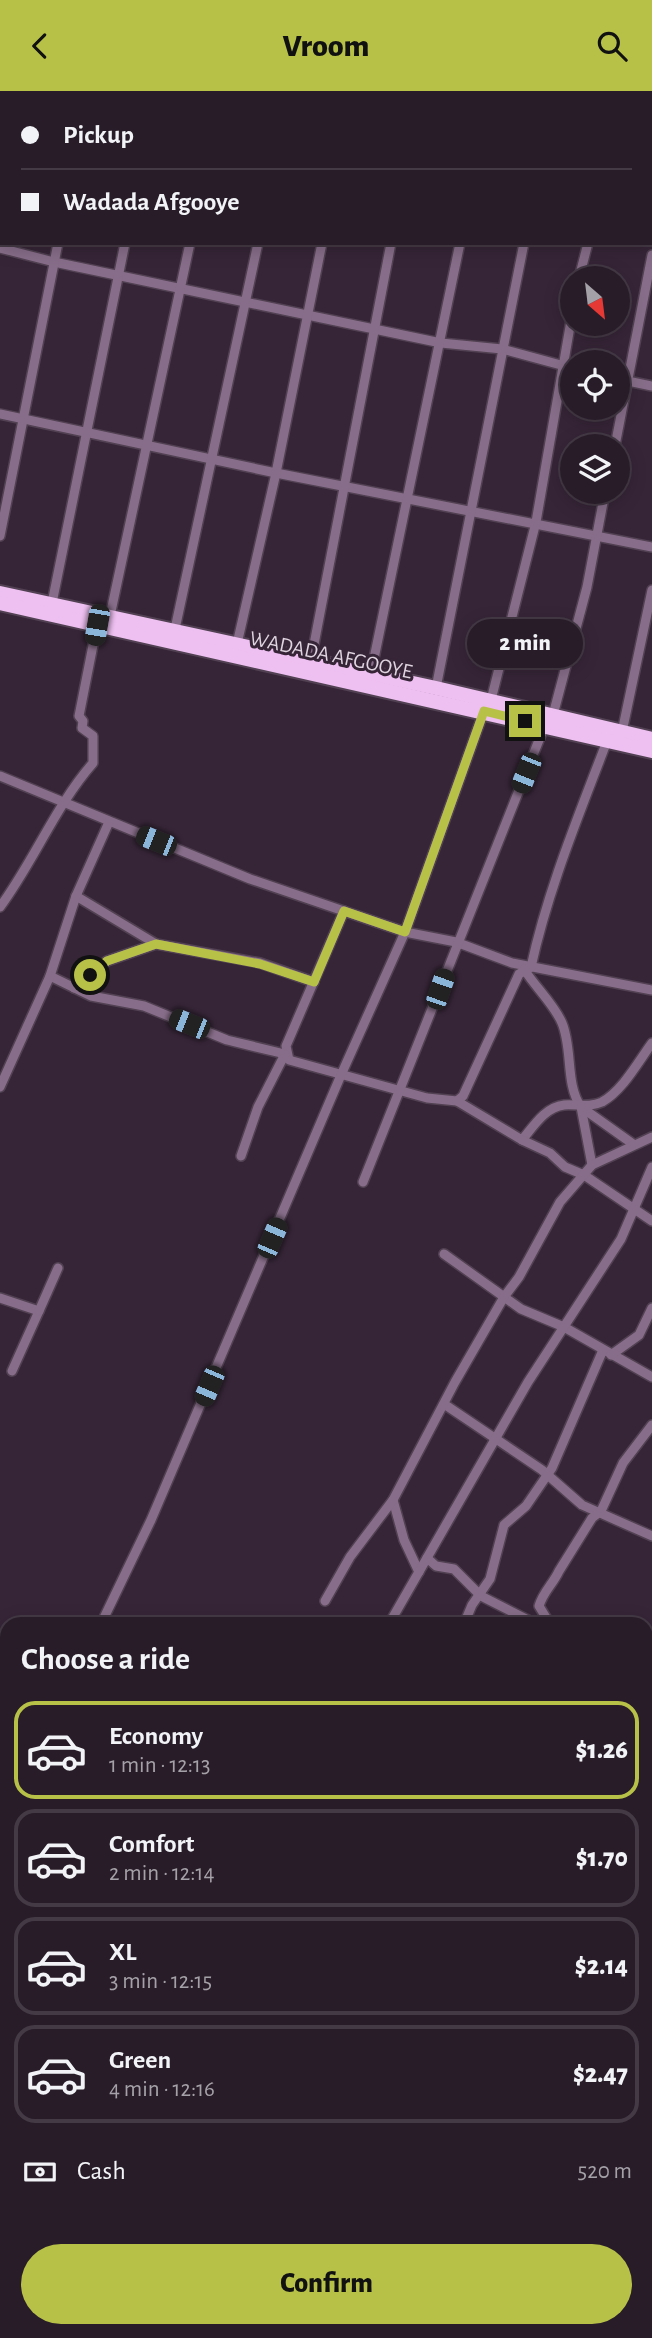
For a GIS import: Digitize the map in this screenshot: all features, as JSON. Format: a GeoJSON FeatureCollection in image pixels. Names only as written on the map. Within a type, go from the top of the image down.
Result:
{"type":"FeatureCollection","features":[{"type":"Feature","properties":{"kind":"highway","name":"WADADA AFGOOYE"},"geometry":{"type":"LineString","coordinates":[[0,593],[176,629],[436,688],[488,706]]}},
{"type":"Feature","properties":{"kind":"highway","name":"WADADA AFGOOYE"},"geometry":{"type":"LineString","coordinates":[[0,603],[549,720],[652,739]]}},
{"type":"Feature","properties":{"kind":"highway","name":"WADADA AFGOOYE"},"geometry":{"type":"LineString","coordinates":[[549,720],[607,741],[652,751]]}},
{"type":"Feature","properties":{"kind":"street"},"geometry":{"type":"LineString","coordinates":[[0,536],[26,419],[58,245]]}},
{"type":"Feature","properties":{"kind":"street"},"geometry":{"type":"LineString","coordinates":[[52,603],[89,432],[125,245]]}},
{"type":"Feature","properties":{"kind":"street"},"geometry":{"type":"LineString","coordinates":[[110,616],[190,245]]}},
{"type":"Feature","properties":{"kind":"street"},"geometry":{"type":"LineString","coordinates":[[176,629],[258,245]]}},
{"type":"Feature","properties":{"kind":"street"},"geometry":{"type":"LineString","coordinates":[[237,644],[276,473],[322,245]]}},
{"type":"Feature","properties":{"kind":"street"},"geometry":{"type":"LineString","coordinates":[[311,660],[391,245]]}},
{"type":"Feature","properties":{"kind":"street"},"geometry":{"type":"LineString","coordinates":[[371,673],[460,245]]}},
{"type":"Feature","properties":{"kind":"street"},"geometry":{"type":"LineString","coordinates":[[436,688],[524,245]]}},
{"type":"Feature","properties":{"kind":"street"},"geometry":{"type":"LineString","coordinates":[[582,266],[587,245]]}},
{"type":"Feature","properties":{"kind":"street"},"geometry":{"type":"LineString","coordinates":[[0,248],[118,276],[441,343],[502,349],[560,364]]}},
{"type":"Feature","properties":{"kind":"street"},"geometry":{"type":"LineString","coordinates":[[630,371],[652,255]]}},
{"type":"Feature","properties":{"kind":"street"},"geometry":{"type":"LineString","coordinates":[[630,382],[652,386]]}},
{"type":"Feature","properties":{"kind":"street"},"geometry":{"type":"LineString","coordinates":[[105,1617],[151,1520],[405,932],[488,706],[536,522],[560,405]]}},
{"type":"Feature","properties":{"kind":"street"},"geometry":{"type":"LineString","coordinates":[[0,414],[276,473],[472,509],[652,547]]}},
{"type":"Feature","properties":{"kind":"street"},"geometry":{"type":"LineString","coordinates":[[363,1182],[401,1091],[456,942],[549,720],[587,587],[602,504]]}},
{"type":"Feature","properties":{"kind":"street"},"geometry":{"type":"LineString","coordinates":[[622,732],[647,637],[652,590]]}},
{"type":"Feature","properties":{"kind":"street"},"geometry":{"type":"LineString","coordinates":[[0,907],[36,856],[73,786],[93,763],[93,736],[82,727],[83,721],[79,716],[97,625]]}},
{"type":"Feature","properties":{"kind":"street"},"geometry":{"type":"LineString","coordinates":[[50,976],[91,996],[144,1006],[227,1040],[285,1054],[289,1060],[446,1102],[457,1101],[463,1096],[519,974],[527,968],[562,859],[607,741]]}},
{"type":"Feature","properties":{"kind":"street"},"geometry":{"type":"LineString","coordinates":[[0,776],[250,879],[405,932],[456,942],[527,968],[652,990]]}},
{"type":"Feature","properties":{"kind":"street"},"geometry":{"type":"LineString","coordinates":[[0,1087],[50,976],[76,896],[109,823]]}},
{"type":"Feature","properties":{"kind":"street"},"geometry":{"type":"LineString","coordinates":[[76,896],[156,944],[260,964],[314,982]]}},
{"type":"Feature","properties":{"kind":"street"},"geometry":{"type":"LineString","coordinates":[[241,1156],[258,1107],[285,1054],[344,911]]}},
{"type":"Feature","properties":{"kind":"street"},"geometry":{"type":"LineString","coordinates":[[74,988],[107,961],[156,944]]}},
{"type":"Feature","properties":{"kind":"street"},"geometry":{"type":"LineString","coordinates":[[527,968],[561,1021],[570,1054],[574,1092],[581,1107],[592,1165]]}},
{"type":"Feature","properties":{"kind":"street"},"geometry":{"type":"LineString","coordinates":[[522,1140],[544,1115],[561,1105],[581,1107],[600,1103],[612,1095],[652,1043]]}},
{"type":"Feature","properties":{"kind":"street"},"geometry":{"type":"LineString","coordinates":[[457,1101],[522,1140],[550,1153],[565,1167],[584,1175],[652,1221]]}},
{"type":"Feature","properties":{"kind":"street"},"geometry":{"type":"LineString","coordinates":[[581,1107],[633,1145]]}},
{"type":"Feature","properties":{"kind":"street"},"geometry":{"type":"LineString","coordinates":[[325,1601],[350,1557],[393,1500],[444,1403],[504,1297],[525,1267],[559,1202],[592,1165],[652,1137]]}},
{"type":"Feature","properties":{"kind":"street"},"geometry":{"type":"LineString","coordinates":[[393,1617],[495,1437],[621,1239],[652,1167]]}},
{"type":"Feature","properties":{"kind":"street"},"geometry":{"type":"LineString","coordinates":[[444,1254],[521,1309],[564,1327],[652,1377]]}},
{"type":"Feature","properties":{"kind":"street"},"geometry":{"type":"LineString","coordinates":[[12,1371],[58,1268]]}},
{"type":"Feature","properties":{"kind":"street"},"geometry":{"type":"LineString","coordinates":[[0,1298],[38,1311]]}},
{"type":"Feature","properties":{"kind":"street"},"geometry":{"type":"LineString","coordinates":[[467,1617],[472,1605],[481,1596],[497,1559],[504,1525],[526,1506],[548,1475],[607,1352],[639,1335],[652,1308]]}},
{"type":"Feature","properties":{"kind":"street"},"geometry":{"type":"LineString","coordinates":[[444,1403],[548,1475],[582,1505],[652,1536]]}},
{"type":"Feature","properties":{"kind":"street"},"geometry":{"type":"LineString","coordinates":[[545,1617],[539,1606],[543,1593],[553,1584],[559,1570],[598,1513],[623,1463],[652,1425]]}},
{"type":"Feature","properties":{"kind":"street"},"geometry":{"type":"LineString","coordinates":[[393,1500],[404,1540],[419,1572]]}},
{"type":"Feature","properties":{"kind":"street"},"geometry":{"type":"LineString","coordinates":[[427,1557],[436,1566],[454,1569],[481,1596],[522,1617]]}},
{"type":"Feature","properties":{"kind":"route"},"geometry":{"type":"LineString","coordinates":[[90,975],[107,961],[156,944],[260,964],[314,982],[344,911],[405,932],[484,711],[525,721]]}}]}
